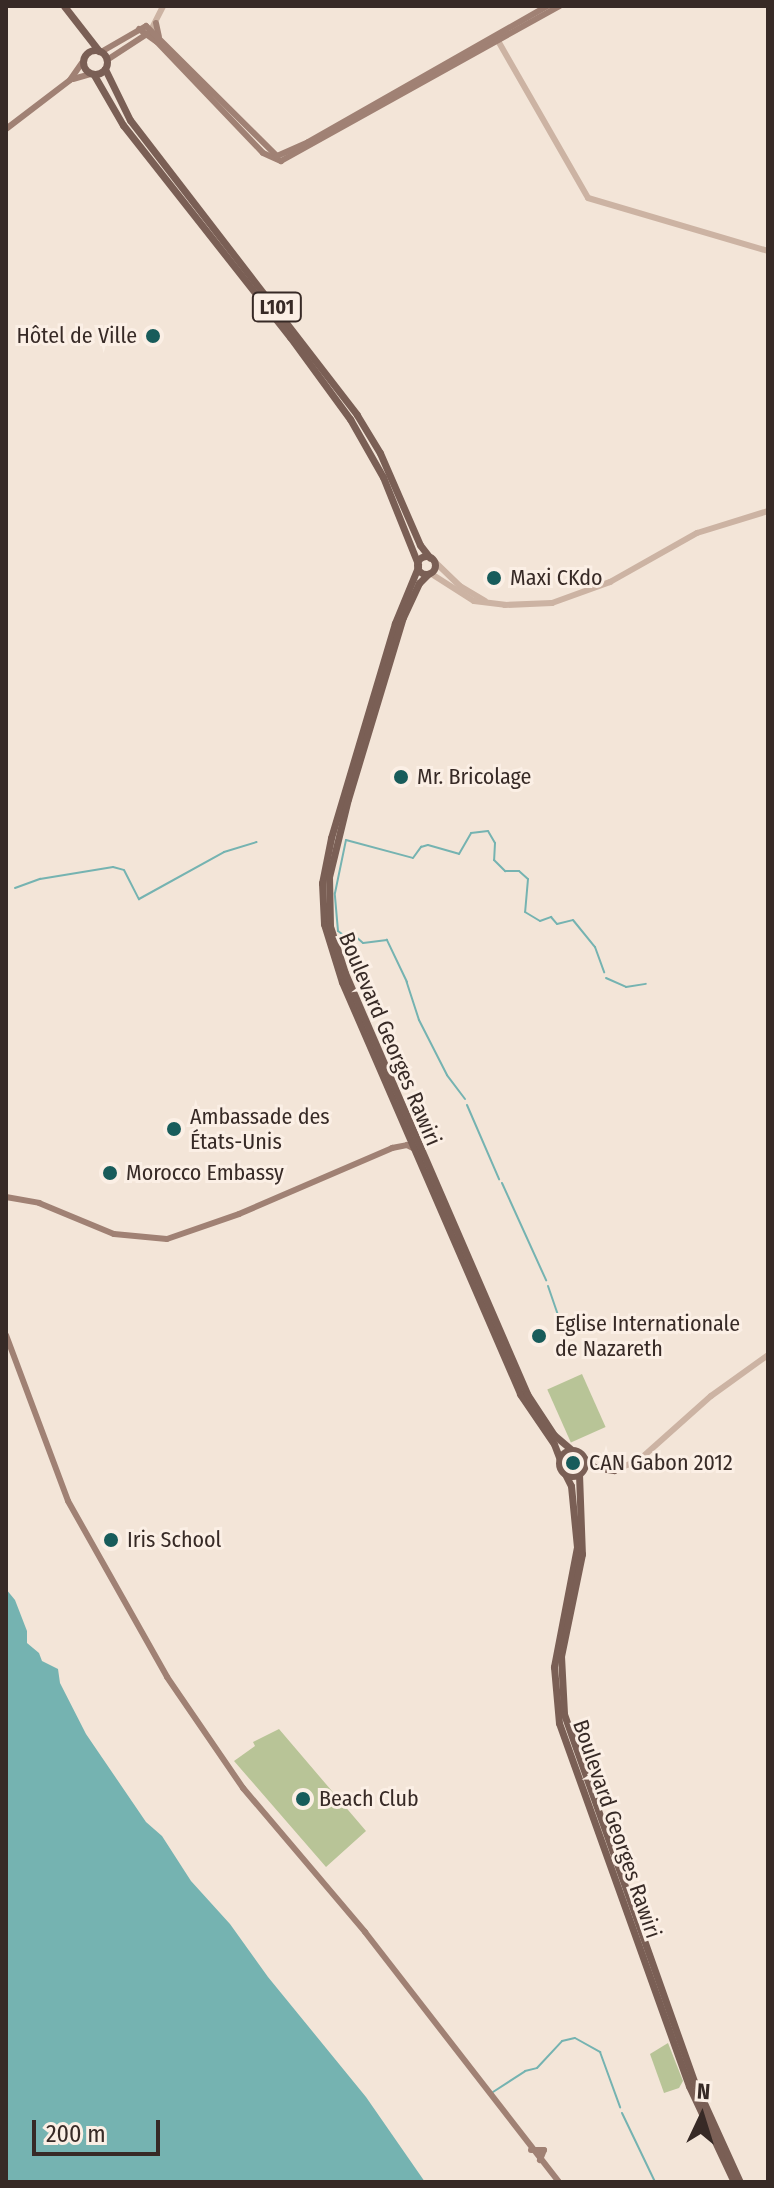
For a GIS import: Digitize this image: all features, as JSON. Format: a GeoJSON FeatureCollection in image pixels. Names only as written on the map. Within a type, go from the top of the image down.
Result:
{"type":"FeatureCollection","features":[{"type":"Feature","properties":{"kind":"main road"},"geometry":{"type":"LineString","coordinates":[[64,6],[100,51],[106,64]]}},
{"type":"Feature","properties":{"kind":"main road"},"geometry":{"type":"LineString","coordinates":[[146,30],[263,153],[277,161],[290,158],[547,6]]}},
{"type":"Feature","properties":{"kind":"main road"},"geometry":{"type":"LineString","coordinates":[[146,30],[159,37],[277,156],[560,6]]}},
{"type":"Feature","properties":{"kind":"main road"},"geometry":{"type":"LineString","coordinates":[[156,22],[159,37]]}},
{"type":"Feature","properties":{"kind":"main road"},"geometry":{"type":"LineString","coordinates":[[86,54],[100,51],[146,30]]}},
{"type":"Feature","properties":{"kind":"main road"},"geometry":{"type":"LineString","coordinates":[[70,80],[92,74],[146,30]]}},
{"type":"Feature","properties":{"kind":"main road"},"geometry":{"type":"LineString","coordinates":[[6,129],[70,80],[86,54],[81,31]]}},
{"type":"Feature","properties":{"kind":"main road"},"geometry":{"type":"LineString","coordinates":[[82,63],[92,74]]}},
{"type":"Feature","properties":{"kind":"main road","name":"L101"},"geometry":{"type":"LineString","coordinates":[[106,64],[130,120],[301,337],[357,415],[386,463],[420,545],[432,559]]}},
{"type":"Feature","properties":{"kind":"main road","name":"L101"},"geometry":{"type":"LineString","coordinates":[[92,74],[123,125],[290,337],[350,419],[383,477],[418,565]]}},
{"type":"Feature","properties":{"kind":"main road"},"geometry":{"type":"LineString","coordinates":[[429,573],[418,565],[421,558],[432,559]]}},
{"type":"Feature","properties":{"kind":"main road","name":"Boulevard Georges Rawiri"},"geometry":{"type":"LineString","coordinates":[[432,559],[435,568],[417,587],[403,617],[345,809],[328,883],[330,926],[345,973],[527,1394],[554,1435],[573,1451]]}},
{"type":"Feature","properties":{"kind":"main road","name":"Boulevard Georges Rawiri"},"geometry":{"type":"LineString","coordinates":[[418,565],[395,623],[328,849],[322,888],[325,932],[333,960],[522,1398],[557,1449],[560,1460]]}},
{"type":"Feature","properties":{"kind":"main road"},"geometry":{"type":"LineString","coordinates":[[399,1145],[407,1130]]}},
{"type":"Feature","properties":{"kind":"main road"},"geometry":{"type":"LineString","coordinates":[[6,1197],[29,1199],[114,1234],[167,1239],[216,1223],[399,1145],[416,1149]]}},
{"type":"Feature","properties":{"kind":"main road"},"geometry":{"type":"LineString","coordinates":[[6,1335],[68,1501],[178,1695],[243,1788],[365,1932],[531,2150],[544,2150],[540,2161],[559,2182]]}},
{"type":"Feature","properties":{"kind":"main road"},"geometry":{"type":"LineString","coordinates":[[573,1451],[594,1467],[614,1470],[565,1474],[560,1460],[565,1453],[573,1451]]}},
{"type":"Feature","properties":{"kind":"main road"},"geometry":{"type":"LineString","coordinates":[[580,1473],[584,1458]]}},
{"type":"Feature","properties":{"kind":"main road","name":"Boulevard Georges Rawiri"},"geometry":{"type":"LineString","coordinates":[[580,1473],[582,1554],[561,1656],[564,1714],[695,2083],[740,2182]]}},
{"type":"Feature","properties":{"kind":"main road","name":"Boulevard Georges Rawiri"},"geometry":{"type":"LineString","coordinates":[[565,1474],[571,1486],[577,1547],[554,1667],[559,1723],[689,2086],[734,2182]]}},
{"type":"Feature","properties":{"kind":"street"},"geometry":{"type":"LineString","coordinates":[[146,30],[156,22],[163,6]]}},
{"type":"Feature","properties":{"kind":"street"},"geometry":{"type":"LineString","coordinates":[[497,38],[588,198],[768,251]]}},
{"type":"Feature","properties":{"kind":"street"},"geometry":{"type":"LineString","coordinates":[[429,573],[468,598],[488,603],[540,604],[579,595],[697,533],[768,511]]}},
{"type":"Feature","properties":{"kind":"street"},"geometry":{"type":"LineString","coordinates":[[432,559],[465,590],[488,603]]}},
{"type":"Feature","properties":{"kind":"street"},"geometry":{"type":"LineString","coordinates":[[614,1470],[638,1461],[711,1396],[768,1355]]}},
{"type":"Feature","properties":{"kind":"green space"},"geometry":{"type":"Polygon","coordinates":[[[582,1374],[606,1427],[571,1442],[547,1389],[582,1374]]]}},
{"type":"Feature","properties":{"kind":"green space"},"geometry":{"type":"Polygon","coordinates":[[[572,1453],[579,1456],[582,1463],[579,1470],[572,1473],[565,1470],[562,1463],[565,1456],[572,1453]]]}},
{"type":"Feature","properties":{"kind":"green space","name":"Beach Club"},"geometry":{"type":"Polygon","coordinates":[[[279,1729],[366,1831],[326,1867],[234,1761],[255,1746],[253,1742],[279,1729]]]}},
{"type":"Feature","properties":{"kind":"green space"},"geometry":{"type":"Polygon","coordinates":[[[668,2043],[683,2081],[679,2088],[664,2093],[650,2054],[668,2043]]]}},
{"type":"Feature","properties":{"kind":"water"},"geometry":{"type":"Polygon","coordinates":[[[6,1589],[15,1600],[27,1631],[27,1643],[39,1653],[42,1661],[58,1669],[60,1683],[86,1734],[146,1822],[162,1836],[191,1881],[230,1924],[268,1977],[366,2097],[425,2182],[6,2182],[6,1589]]]}},
{"type":"Feature","properties":{"kind":"waterway"},"geometry":{"type":"LineString","coordinates":[[465,1099],[447,1075],[419,1020],[407,982],[387,940],[363,943],[338,931],[335,893],[346,840],[413,858],[421,847],[428,845],[459,854],[471,833],[488,831],[495,843],[494,860],[505,871],[519,871],[528,879],[525,912],[540,921],[551,917],[557,924],[573,920],[595,947],[604,972]]}},
{"type":"Feature","properties":{"kind":"waterway"},"geometry":{"type":"LineString","coordinates":[[15,888],[40,879],[113,867],[124,870],[139,899],[224,852],[257,842]]}},
{"type":"Feature","properties":{"kind":"waterway"},"geometry":{"type":"LineString","coordinates":[[606,978],[626,987],[646,984]]}},
{"type":"Feature","properties":{"kind":"waterway"},"geometry":{"type":"LineString","coordinates":[[467,1105],[499,1179]]}},
{"type":"Feature","properties":{"kind":"waterway"},"geometry":{"type":"LineString","coordinates":[[502,1183],[546,1280]]}},
{"type":"Feature","properties":{"kind":"waterway"},"geometry":{"type":"LineString","coordinates":[[548,1286],[560,1321],[569,1334]]}},
{"type":"Feature","properties":{"kind":"waterway"},"geometry":{"type":"LineString","coordinates":[[493,2092],[525,2071],[537,2068],[562,2041],[575,2038],[600,2052],[620,2107]]}},
{"type":"Feature","properties":{"kind":"waterway"},"geometry":{"type":"LineString","coordinates":[[622,2113],[655,2182]]}},
{"type":"Feature","properties":{"kind":"place","name":"Hôtel de Ville"},"geometry":{"type":"Point","coordinates":[153,336]}},
{"type":"Feature","properties":{"kind":"place","name":"Maxi CKdo"},"geometry":{"type":"Point","coordinates":[494,578]}},
{"type":"Feature","properties":{"kind":"place","name":"Mr. Bricolage"},"geometry":{"type":"Point","coordinates":[401,777]}},
{"type":"Feature","properties":{"kind":"place","name":"Ambassade des États-Unis"},"geometry":{"type":"Point","coordinates":[174,1129]}},
{"type":"Feature","properties":{"kind":"place","name":"Morocco Embassy"},"geometry":{"type":"Point","coordinates":[110,1173]}},
{"type":"Feature","properties":{"kind":"place","name":"Eglise Internationale de Nazareth"},"geometry":{"type":"Point","coordinates":[539,1336]}},
{"type":"Feature","properties":{"kind":"place","name":"CAN Gabon 2012"},"geometry":{"type":"Point","coordinates":[573,1463]}},
{"type":"Feature","properties":{"kind":"place","name":"Iris School"},"geometry":{"type":"Point","coordinates":[111,1540]}},
{"type":"Feature","properties":{"kind":"place","name":"Beach Club"},"geometry":{"type":"Point","coordinates":[303,1799]}}]}
